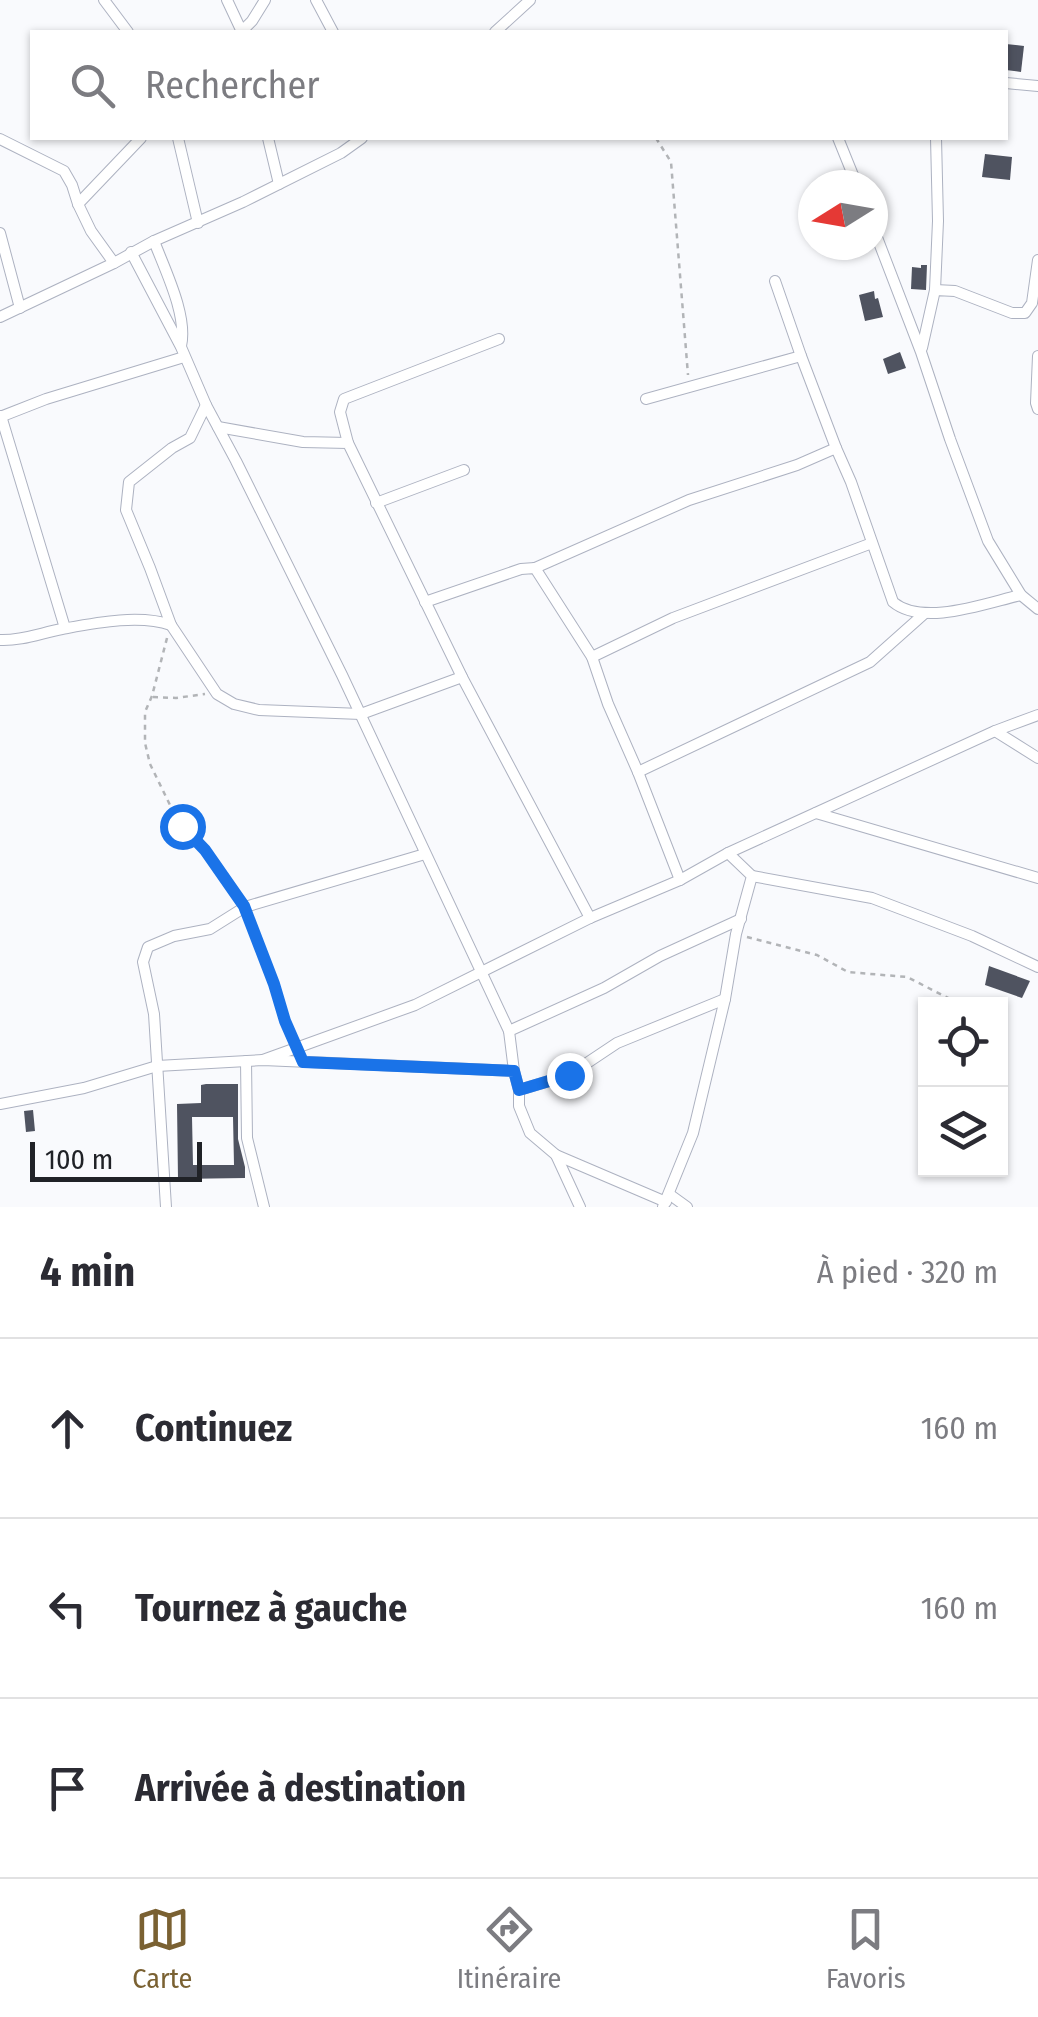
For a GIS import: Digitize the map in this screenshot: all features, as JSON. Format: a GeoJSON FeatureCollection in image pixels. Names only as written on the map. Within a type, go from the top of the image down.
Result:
{"type":"FeatureCollection","features":[{"type":"Feature","properties":{"kind":"street"},"geometry":{"type":"LineString","coordinates":[[104,0],[126,30]]}},
{"type":"Feature","properties":{"kind":"street"},"geometry":{"type":"LineString","coordinates":[[226,0],[241,30]]}},
{"type":"Feature","properties":{"kind":"street"},"geometry":{"type":"LineString","coordinates":[[244,30],[266,0]]}},
{"type":"Feature","properties":{"kind":"street"},"geometry":{"type":"LineString","coordinates":[[316,0],[332,30]]}},
{"type":"Feature","properties":{"kind":"street"},"geometry":{"type":"LineString","coordinates":[[497,30],[530,0]]}},
{"type":"Feature","properties":{"kind":"street"},"geometry":{"type":"LineString","coordinates":[[1008,83],[1038,86]]}},
{"type":"Feature","properties":{"kind":"street"},"geometry":{"type":"LineString","coordinates":[[0,139],[64,171],[92,230],[114,263]]}},
{"type":"Feature","properties":{"kind":"street"},"geometry":{"type":"LineString","coordinates":[[78,204],[139,140]]}},
{"type":"Feature","properties":{"kind":"street"},"geometry":{"type":"LineString","coordinates":[[178,140],[198,223]]}},
{"type":"Feature","properties":{"kind":"street"},"geometry":{"type":"LineString","coordinates":[[268,140],[279,184]]}},
{"type":"Feature","properties":{"kind":"street"},"geometry":{"type":"LineString","coordinates":[[0,317],[279,184],[359,140]]}},
{"type":"Feature","properties":{"kind":"street"},"geometry":{"type":"LineString","coordinates":[[839,140],[851,170]]}},
{"type":"Feature","properties":{"kind":"street"},"geometry":{"type":"LineString","coordinates":[[921,352],[935,290],[936,140]]}},
{"type":"Feature","properties":{"kind":"street"},"geometry":{"type":"LineString","coordinates":[[0,233],[20,308]]}},
{"type":"Feature","properties":{"kind":"street"},"geometry":{"type":"LineString","coordinates":[[154,241],[174,294],[184,334],[182,352]]}},
{"type":"Feature","properties":{"kind":"street"},"geometry":{"type":"LineString","coordinates":[[130,252],[361,714],[482,970],[509,1031],[519,1106],[530,1132],[556,1156],[687,1207]]}},
{"type":"Feature","properties":{"kind":"street"},"geometry":{"type":"LineString","coordinates":[[886,260],[988,541],[1021,595],[1038,609]]}},
{"type":"Feature","properties":{"kind":"street"},"geometry":{"type":"LineString","coordinates":[[935,290],[954,291],[1012,313],[1025,313],[1032,303],[1038,260]]}},
{"type":"Feature","properties":{"kind":"street"},"geometry":{"type":"LineString","coordinates":[[775,281],[893,602],[902,610],[924,614],[952,612],[1021,595]]}},
{"type":"Feature","properties":{"kind":"street"},"geometry":{"type":"LineString","coordinates":[[1032,303],[1038,320]]}},
{"type":"Feature","properties":{"kind":"street"},"geometry":{"type":"LineString","coordinates":[[499,340],[344,399],[340,412],[348,443],[376,503],[462,677],[590,918]]}},
{"type":"Feature","properties":{"kind":"street"},"geometry":{"type":"LineString","coordinates":[[65,628],[1,417],[182,352]]}},
{"type":"Feature","properties":{"kind":"street"},"geometry":{"type":"LineString","coordinates":[[646,399],[800,356]]}},
{"type":"Feature","properties":{"kind":"street"},"geometry":{"type":"LineString","coordinates":[[1038,356],[1038,408]]}},
{"type":"Feature","properties":{"kind":"street"},"geometry":{"type":"LineString","coordinates":[[206,405],[190,438],[129,482],[126,510],[171,625],[217,694],[234,704],[259,710],[361,714],[462,677]]}},
{"type":"Feature","properties":{"kind":"street"},"geometry":{"type":"LineString","coordinates":[[218,428],[303,442],[348,443]]}},
{"type":"Feature","properties":{"kind":"street"},"geometry":{"type":"LineString","coordinates":[[426,602],[535,568],[689,500],[797,465],[836,448]]}},
{"type":"Feature","properties":{"kind":"street"},"geometry":{"type":"LineString","coordinates":[[376,503],[464,470]]}},
{"type":"Feature","properties":{"kind":"street"},"geometry":{"type":"LineString","coordinates":[[592,657],[673,618],[872,543]]}},
{"type":"Feature","properties":{"kind":"street"},"geometry":{"type":"LineString","coordinates":[[535,568],[592,657],[680,880]]}},
{"type":"Feature","properties":{"kind":"street"},"geometry":{"type":"LineString","coordinates":[[638,772],[870,662],[924,614]]}},
{"type":"Feature","properties":{"kind":"street"},"geometry":{"type":"LineString","coordinates":[[0,640],[65,628],[155,620],[171,625]]}},
{"type":"Feature","properties":{"kind":"street"},"geometry":{"type":"LineString","coordinates":[[263,1060],[415,1005],[590,918],[680,880],[728,853],[1038,715]]}},
{"type":"Feature","properties":{"kind":"street"},"geometry":{"type":"LineString","coordinates":[[995,731],[1038,758]]}},
{"type":"Feature","properties":{"kind":"street"},"geometry":{"type":"LineString","coordinates":[[816,813],[1038,878]]}},
{"type":"Feature","properties":{"kind":"street"},"geometry":{"type":"LineString","coordinates":[[728,853],[752,876],[872,898],[972,936],[1038,967]]}},
{"type":"Feature","properties":{"kind":"street"},"geometry":{"type":"LineString","coordinates":[[166,1207],[154,1014],[144,962],[148,947],[174,936],[210,929],[244,906],[424,854]]}},
{"type":"Feature","properties":{"kind":"street"},"geometry":{"type":"LineString","coordinates":[[666,1201],[693,1133],[752,876]]}},
{"type":"Feature","properties":{"kind":"street"},"geometry":{"type":"LineString","coordinates":[[509,1031],[742,919]]}},
{"type":"Feature","properties":{"kind":"street"},"geometry":{"type":"LineString","coordinates":[[519,1090],[569,1075],[618,1044],[725,999]]}},
{"type":"Feature","properties":{"kind":"street"},"geometry":{"type":"LineString","coordinates":[[0,1104],[84,1088],[157,1066],[263,1060],[514,1071]]}},
{"type":"Feature","properties":{"kind":"street"},"geometry":{"type":"LineString","coordinates":[[246,1061],[247,1138],[264,1207]]}},
{"type":"Feature","properties":{"kind":"street"},"geometry":{"type":"LineString","coordinates":[[556,1156],[580,1207]]}},
{"type":"Feature","properties":{"kind":"path"},"geometry":{"type":"LineString","coordinates":[[657,140],[671,162],[690,386]]}},
{"type":"Feature","properties":{"kind":"path"},"geometry":{"type":"LineString","coordinates":[[171,625],[145,712],[150,764],[182,826],[205,850],[244,906],[285,1021],[298,1046]]}},
{"type":"Feature","properties":{"kind":"path"},"geometry":{"type":"LineString","coordinates":[[152,696],[217,694]]}},
{"type":"Feature","properties":{"kind":"path"},"geometry":{"type":"LineString","coordinates":[[736,934],[817,955],[848,972],[907,977],[946,997]]}},
{"type":"Feature","properties":{"kind":"building"},"geometry":{"type":"Polygon","coordinates":[[[1008,44],[1024,46],[1021,72],[1008,70],[1008,44]]]}},
{"type":"Feature","properties":{"kind":"building"},"geometry":{"type":"Polygon","coordinates":[[[985,154],[1012,157],[1010,180],[982,177],[985,154]]]}},
{"type":"Feature","properties":{"kind":"building"},"geometry":{"type":"Polygon","coordinates":[[[927,265],[926,290],[911,289],[912,267],[927,265]]]}},
{"type":"Feature","properties":{"kind":"building"},"geometry":{"type":"Polygon","coordinates":[[[874,291],[883,317],[865,321],[859,295],[874,291]]]}},
{"type":"Feature","properties":{"kind":"building"},"geometry":{"type":"Polygon","coordinates":[[[900,352],[906,368],[888,374],[883,359],[900,352]]]}},
{"type":"Feature","properties":{"kind":"building"},"geometry":{"type":"Polygon","coordinates":[[[989,966],[1030,981],[1022,998],[985,985],[989,966]]]}},
{"type":"Feature","properties":{"kind":"building"},"geometry":{"type":"Polygon","coordinates":[[[238,1084],[238,1139],[245,1178],[178,1179],[177,1104],[201,1103],[201,1085],[238,1084]],[[192,1117],[193,1165],[234,1165],[233,1117],[192,1117]]]}},
{"type":"Feature","properties":{"kind":"building"},"geometry":{"type":"Polygon","coordinates":[[[33,1110],[35,1131],[26,1132],[24,1111],[33,1110]]]}},
{"type":"Feature","properties":{"kind":"route"},"geometry":{"type":"LineString","coordinates":[[182,826],[205,850],[244,906],[303,1062],[514,1071],[519,1090],[569,1075]]}}]}
